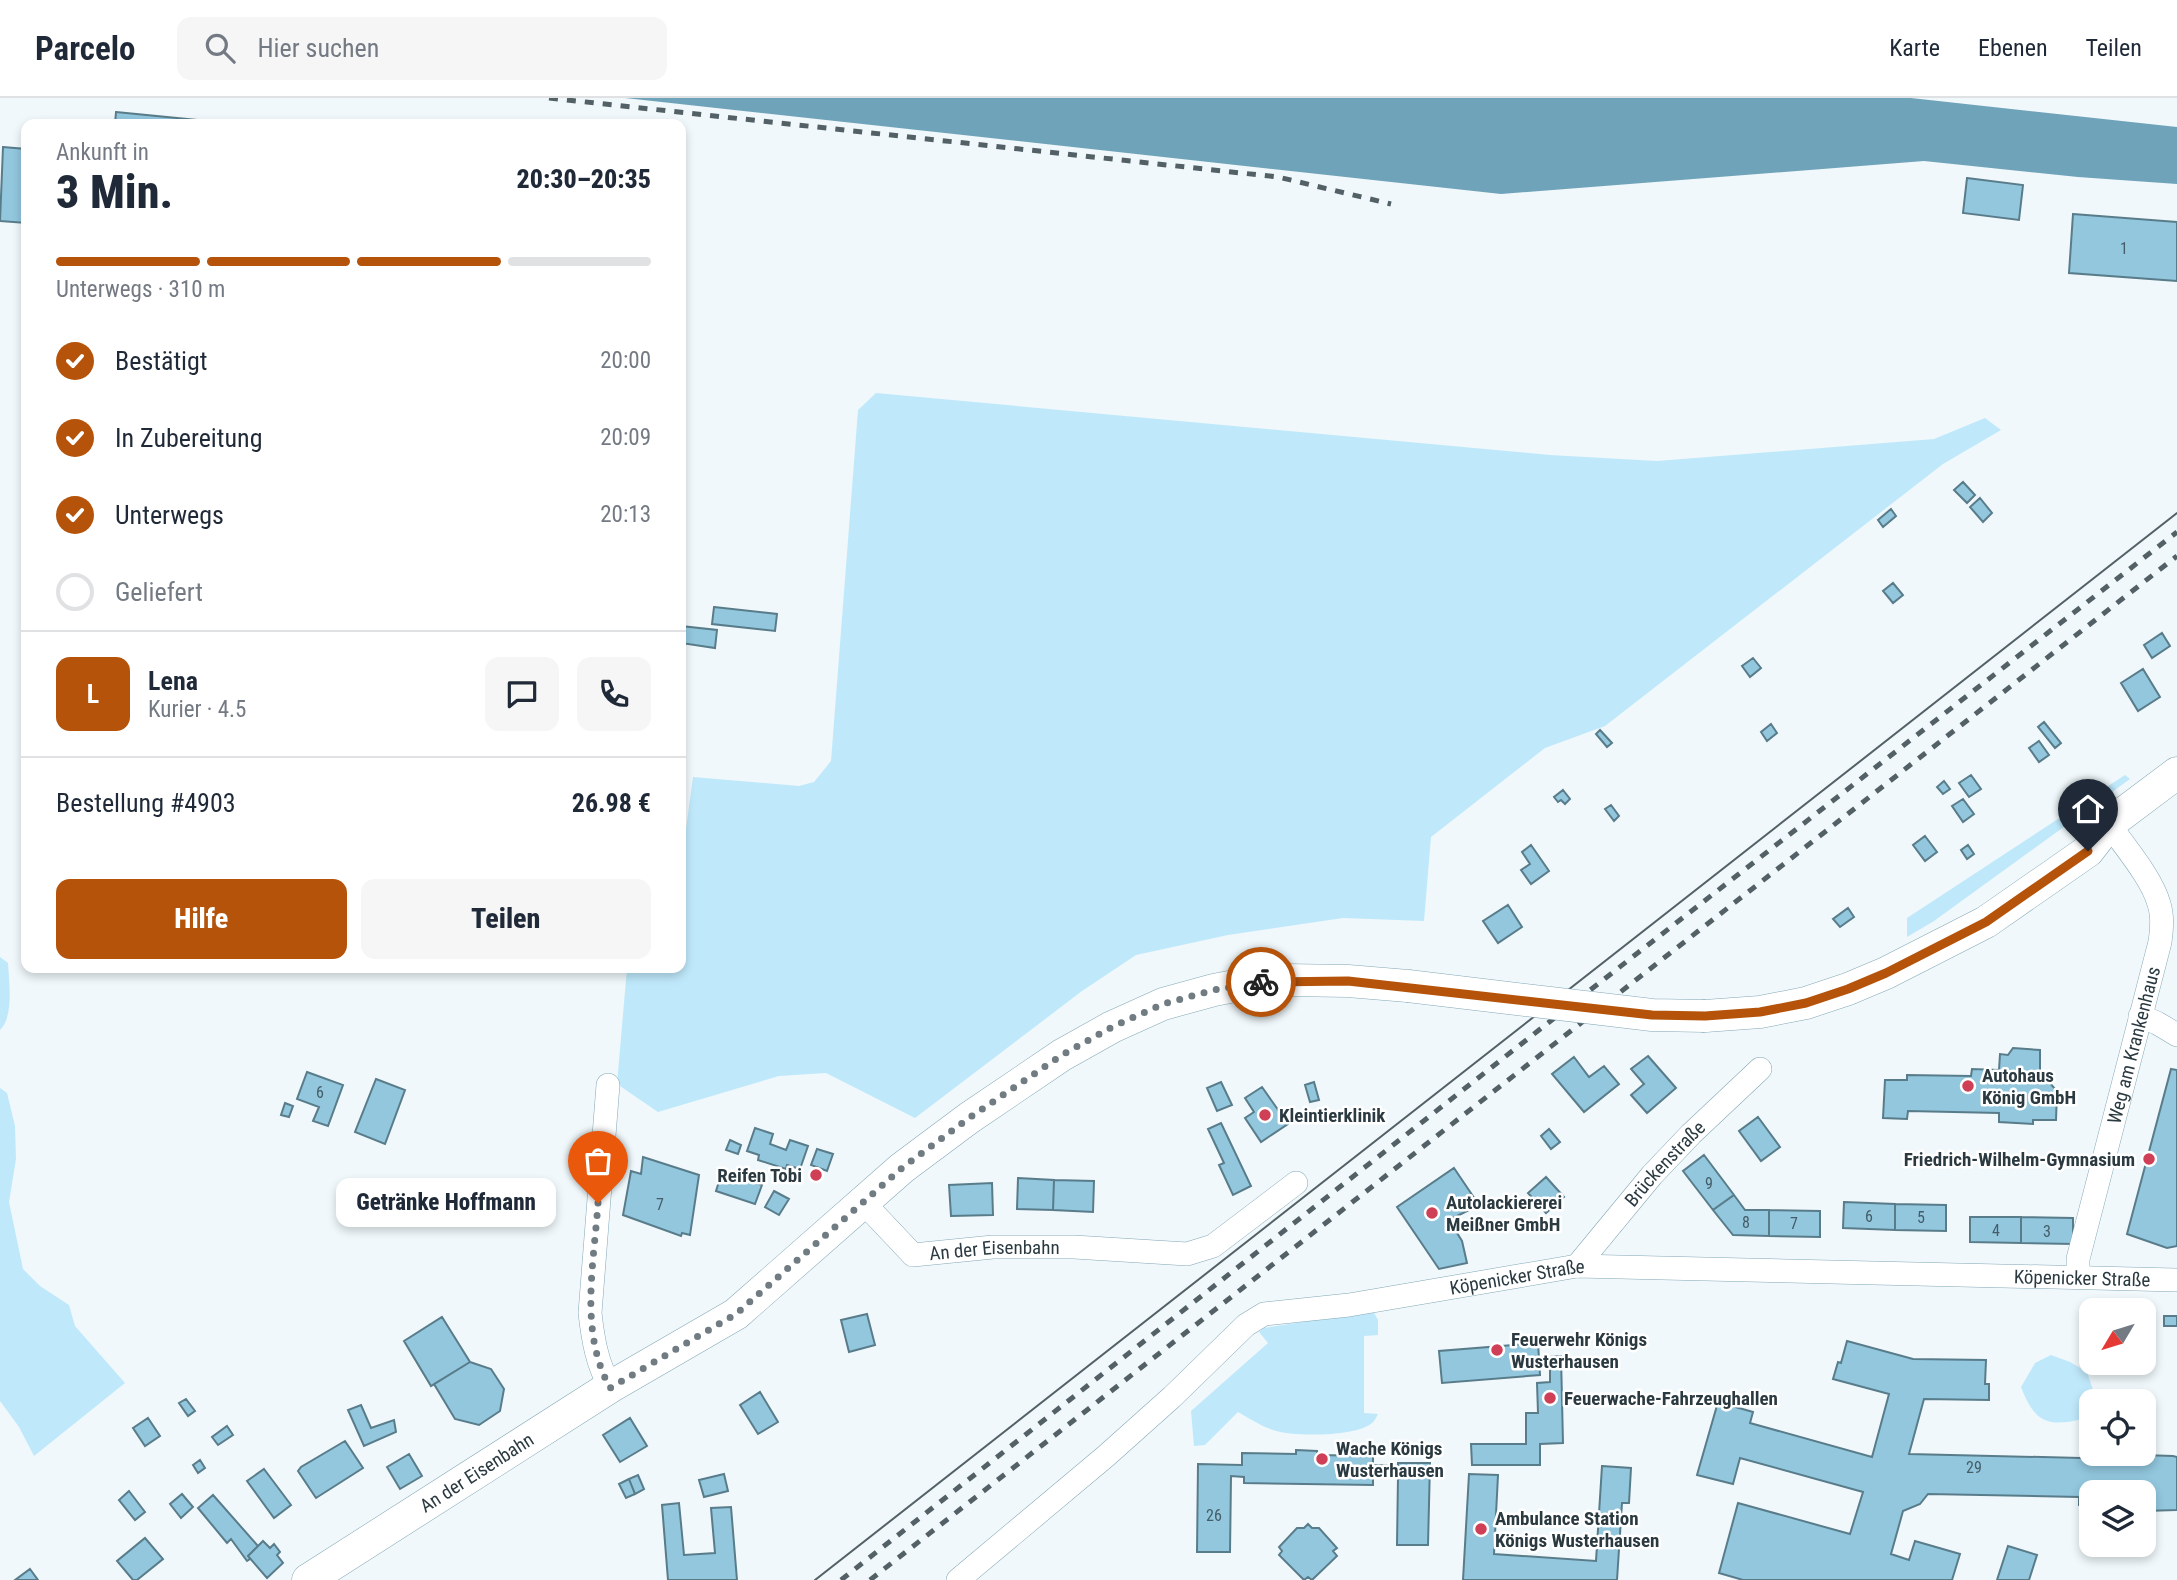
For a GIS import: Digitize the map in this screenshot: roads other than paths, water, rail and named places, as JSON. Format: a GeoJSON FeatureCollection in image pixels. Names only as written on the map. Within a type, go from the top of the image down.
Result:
{"type":"FeatureCollection","features":[{"type":"Feature","properties":{"kind":"main road"},"geometry":{"type":"LineString","coordinates":[[862,1201],[945,1136],[1062,1055],[1112,1027],[1163,1004],[1214,990],[1286,980],[1348,981],[1652,1015],[1705,1016],[1760,1012],[1806,1003],[1886,973],[1986,922],[2088,851],[2109,824],[2177,773]]}},
{"type":"Feature","properties":{"kind":"main road","name":"An der Eisenbahn"},"geometry":{"type":"LineString","coordinates":[[308,1580],[610,1388],[736,1314],[862,1201]]}},
{"type":"Feature","properties":{"kind":"street","name":"Weg am Krankenhaus"},"geometry":{"type":"LineString","coordinates":[[2078,1276],[2078,1259],[2160,942],[2162,925],[2159,902],[2152,888],[2109,824]]}},
{"type":"Feature","properties":{"kind":"street"},"geometry":{"type":"LineString","coordinates":[[2140,1016],[2177,1035]]}},
{"type":"Feature","properties":{"kind":"street","name":"Brückenstraße"},"geometry":{"type":"LineString","coordinates":[[1577,1266],[1667,1158],[1760,1069]]}},
{"type":"Feature","properties":{"kind":"street"},"geometry":{"type":"LineString","coordinates":[[608,1085],[590,1312],[594,1349],[600,1370],[610,1388]]}},
{"type":"Feature","properties":{"kind":"street","name":"An der Eisenbahn"},"geometry":{"type":"LineString","coordinates":[[862,1201],[913,1255],[993,1247],[1074,1247],[1187,1254],[1213,1246],[1296,1183]]}},
{"type":"Feature","properties":{"kind":"street","name":"Köpenicker Straße"},"geometry":{"type":"LineString","coordinates":[[958,1580],[1106,1457],[1246,1325],[1264,1314],[1349,1305],[1577,1266],[2177,1280]]}},
{"type":"Feature","properties":{"kind":"tram line"},"geometry":{"type":"LineString","coordinates":[[815,1580],[2177,513]]}},
{"type":"Feature","properties":{"kind":"railway"},"geometry":{"type":"LineString","coordinates":[[549,98],[1278,177],[1391,204]]}},
{"type":"Feature","properties":{"kind":"railway"},"geometry":{"type":"LineString","coordinates":[[841,1580],[2177,532]]}},
{"type":"Feature","properties":{"kind":"railway"},"geometry":{"type":"LineString","coordinates":[[870,1580],[2177,556]]}},
{"type":"Feature","properties":{"kind":"place","name":"Autohaus König GmbH"},"geometry":{"type":"Point","coordinates":[1968,1086]}},
{"type":"Feature","properties":{"kind":"place","name":"Kleintierklinik"},"geometry":{"type":"Point","coordinates":[1265,1115]}},
{"type":"Feature","properties":{"kind":"place","name":"Friedrich-Wilhelm-Gymnasium"},"geometry":{"type":"Point","coordinates":[2149,1159]}},
{"type":"Feature","properties":{"kind":"place","name":"Reifen Tobi"},"geometry":{"type":"Point","coordinates":[816,1175]}},
{"type":"Feature","properties":{"kind":"place","name":"Getränke Hoffmann"},"geometry":{"type":"Point","coordinates":[598,1203]}},
{"type":"Feature","properties":{"kind":"place","name":"Autolackiererei Meißner GmbH"},"geometry":{"type":"Point","coordinates":[1432,1213]}},
{"type":"Feature","properties":{"kind":"place","name":"Feuerwehr Königs Wusterhausen"},"geometry":{"type":"Point","coordinates":[1497,1350]}},
{"type":"Feature","properties":{"kind":"place","name":"Feuerwache-Fahrzeughallen"},"geometry":{"type":"Point","coordinates":[1550,1398]}},
{"type":"Feature","properties":{"kind":"place","name":"Wache Königs Wusterhausen"},"geometry":{"type":"Point","coordinates":[1322,1459]}},
{"type":"Feature","properties":{"kind":"place","name":"Ambulance Station Königs Wusterhausen"},"geometry":{"type":"Point","coordinates":[1481,1529]}}]}
